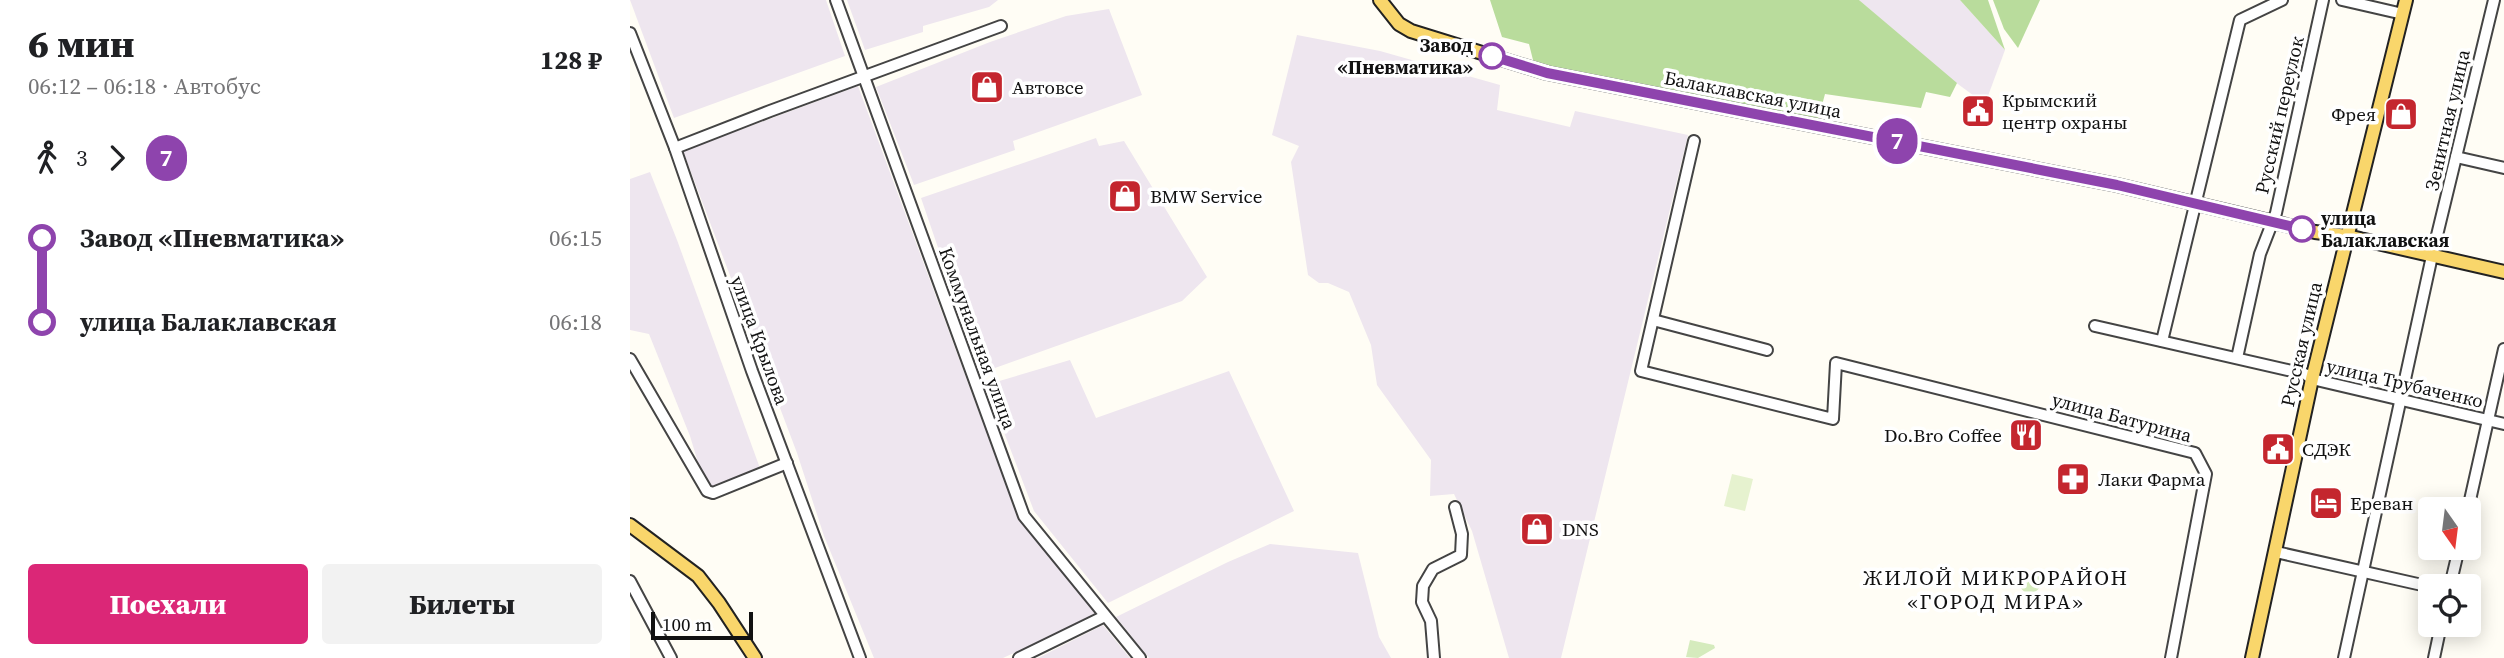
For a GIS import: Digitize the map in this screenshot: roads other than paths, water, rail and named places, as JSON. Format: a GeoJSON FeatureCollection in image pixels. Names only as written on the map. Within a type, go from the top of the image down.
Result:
{"type":"FeatureCollection","features":[{"type":"Feature","properties":{"kind":"main road","name":"Балаклавская улица"},"geometry":{"type":"LineString","coordinates":[[1380,0],[1399,24],[1411,31],[1547,73],[1918,145],[2504,272]]}},
{"type":"Feature","properties":{"kind":"main road","name":"Русская улица"},"geometry":{"type":"LineString","coordinates":[[2252,658],[2312,379],[2406,0]]}},
{"type":"Feature","properties":{"kind":"main road"},"geometry":{"type":"LineString","coordinates":[[630,525],[698,576],[755,658]]}},
{"type":"Feature","properties":{"kind":"street","name":"Коммунальная улица"},"geometry":{"type":"LineString","coordinates":[[835,0],[1024,516],[1140,658]]}},
{"type":"Feature","properties":{"kind":"street"},"geometry":{"type":"LineString","coordinates":[[2161,341],[2240,20],[2282,0]]}},
{"type":"Feature","properties":{"kind":"street","name":"Русский переулок"},"geometry":{"type":"LineString","coordinates":[[2237,358],[2260,254],[2273,222],[2323,0]]}},
{"type":"Feature","properties":{"kind":"street"},"geometry":{"type":"LineString","coordinates":[[2342,0],[2403,14]]}},
{"type":"Feature","properties":{"kind":"street","name":"Зенитная улица"},"geometry":{"type":"LineString","coordinates":[[2344,658],[2432,256],[2494,0]]}},
{"type":"Feature","properties":{"kind":"street"},"geometry":{"type":"LineString","coordinates":[[675,148],[1001,26]]}},
{"type":"Feature","properties":{"kind":"street","name":"улица Крылова"},"geometry":{"type":"LineString","coordinates":[[630,33],[675,148],[752,371],[860,658]]}},
{"type":"Feature","properties":{"kind":"street"},"geometry":{"type":"LineString","coordinates":[[1694,141],[1653,320],[1767,350]]}},
{"type":"Feature","properties":{"kind":"street"},"geometry":{"type":"LineString","coordinates":[[2456,157],[2504,168]]}},
{"type":"Feature","properties":{"kind":"street","name":"улица Батурина"},"geometry":{"type":"LineString","coordinates":[[1653,320],[1641,371],[1816,416],[1833,419],[1836,363],[2195,453],[2206,474],[2171,658]]}},
{"type":"Feature","properties":{"kind":"street","name":"улица Трубаченко"},"geometry":{"type":"LineString","coordinates":[[2095,326],[2305,373],[2312,379],[2504,424]]}},
{"type":"Feature","properties":{"kind":"street"},"geometry":{"type":"LineString","coordinates":[[2471,497],[2504,349]]}},
{"type":"Feature","properties":{"kind":"street"},"geometry":{"type":"LineString","coordinates":[[630,359],[706,491],[713,493],[787,463]]}},
{"type":"Feature","properties":{"kind":"street"},"geometry":{"type":"LineString","coordinates":[[1434,658],[1431,621],[1422,601],[1423,586],[1433,569],[1461,555],[1462,534],[1455,507]]}},
{"type":"Feature","properties":{"kind":"street"},"geometry":{"type":"LineString","coordinates":[[2276,552],[2418,584]]}},
{"type":"Feature","properties":{"kind":"street"},"geometry":{"type":"LineString","coordinates":[[630,581],[671,658]]}},
{"type":"Feature","properties":{"kind":"street"},"geometry":{"type":"LineString","coordinates":[[1019,658],[1105,617]]}},
{"type":"Feature","properties":{"kind":"street"},"geometry":{"type":"LineString","coordinates":[[2434,658],[2438,637]]}},
{"type":"Feature","properties":{"kind":"place","name":"Завод «Пневматика»"},"geometry":{"type":"Point","coordinates":[1492,56]}},
{"type":"Feature","properties":{"kind":"place","name":"Автовсе"},"geometry":{"type":"Point","coordinates":[987,87]}},
{"type":"Feature","properties":{"kind":"place","name":"Крымский центр охраны"},"geometry":{"type":"Point","coordinates":[1978,111]}},
{"type":"Feature","properties":{"kind":"place","name":"Фрея"},"geometry":{"type":"Point","coordinates":[2401,114]}},
{"type":"Feature","properties":{"kind":"place","name":"BMW Service"},"geometry":{"type":"Point","coordinates":[1125,196]}},
{"type":"Feature","properties":{"kind":"place","name":"улица Балаклавская"},"geometry":{"type":"Point","coordinates":[2302,229]}},
{"type":"Feature","properties":{"kind":"place","name":"Do.Bro Coffee"},"geometry":{"type":"Point","coordinates":[2026,435]}},
{"type":"Feature","properties":{"kind":"place","name":"СДЭК"},"geometry":{"type":"Point","coordinates":[2278,449]}},
{"type":"Feature","properties":{"kind":"place","name":"Лаки Фарма"},"geometry":{"type":"Point","coordinates":[2073,479]}},
{"type":"Feature","properties":{"kind":"place","name":"Ереван"},"geometry":{"type":"Point","coordinates":[2326,503]}},
{"type":"Feature","properties":{"kind":"place","name":"DNS"},"geometry":{"type":"Point","coordinates":[1537,529]}},
{"type":"Feature","properties":{"kind":"district","name":"ЖИЛОЙ МИКРОРАЙОН «ГОРОД МИРА»"},"geometry":{"type":"Point","coordinates":[1996,590]}}]}
